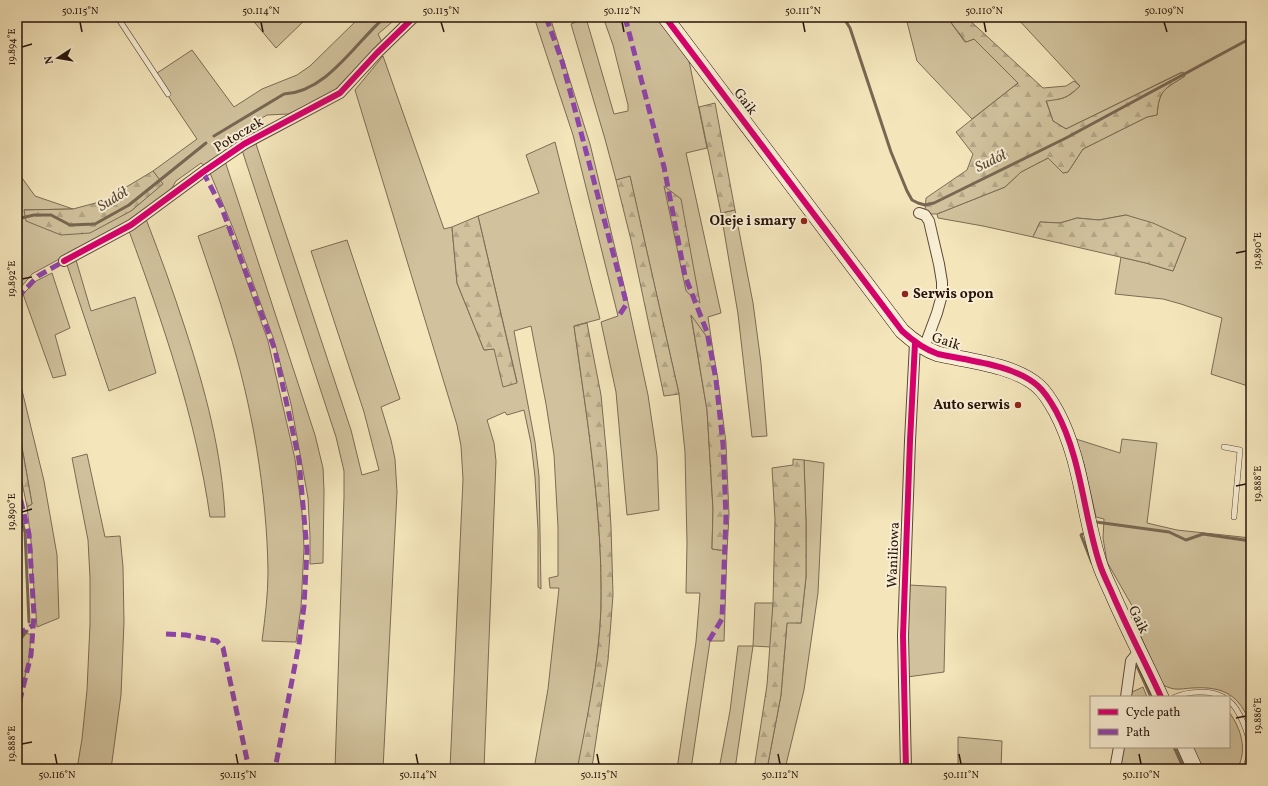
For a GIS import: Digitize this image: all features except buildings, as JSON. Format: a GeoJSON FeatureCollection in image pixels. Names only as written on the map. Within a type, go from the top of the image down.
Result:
{"type":"FeatureCollection","features":[{"type":"Feature","properties":{"kind":"street","name":"Potoczek"},"geometry":{"type":"LineString","coordinates":[[64,260],[131,225],[202,172],[244,144],[340,93],[377,53],[414,17]]}},
{"type":"Feature","properties":{"kind":"street","name":"Gaik"},"geometry":{"type":"LineString","coordinates":[[665,17],[902,331],[920,345],[938,354],[1019,374],[1031,380],[1051,401],[1068,436],[1076,462],[1100,565],[1124,620],[1162,696]]}},
{"type":"Feature","properties":{"kind":"street","name":"Gaik"},"geometry":{"type":"LineString","coordinates":[[919,213],[925,216],[928,221],[942,282],[942,296],[937,313],[920,345]]}},
{"type":"Feature","properties":{"kind":"street","name":"Waniliowa"},"geometry":{"type":"LineString","coordinates":[[906,769],[904,636],[910,441],[920,345]]}},
{"type":"Feature","properties":{"kind":"street"},"geometry":{"type":"LineString","coordinates":[[1126,696],[1131,661],[1140,650]]}},
{"type":"Feature","properties":{"kind":"street"},"geometry":{"type":"LineString","coordinates":[[1115,769],[1119,748]]}},
{"type":"Feature","properties":{"kind":"street"},"geometry":{"type":"LineString","coordinates":[[1185,748],[1195,769]]}},
{"type":"Feature","properties":{"kind":"lane"},"geometry":{"type":"LineString","coordinates":[[118,18],[168,94]]}},
{"type":"Feature","properties":{"kind":"lane"},"geometry":{"type":"LineString","coordinates":[[1224,447],[1240,450],[1234,517]]}},
{"type":"Feature","properties":{"kind":"lane"},"geometry":{"type":"LineString","coordinates":[[1178,696],[1198,692],[1219,696]]}},
{"type":"Feature","properties":{"kind":"lane"},"geometry":{"type":"LineString","coordinates":[[1230,701],[1237,710],[1250,746],[1249,758],[1245,769]]}},
{"type":"Feature","properties":{"kind":"green space"},"geometry":{"type":"Polygon","coordinates":[[[250,17],[308,17],[276,48],[250,17]]]}},
{"type":"Feature","properties":{"kind":"green space"},"geometry":{"type":"Polygon","coordinates":[[[360,17],[398,17],[378,34],[382,42],[329,96],[288,114],[267,115],[227,139],[220,149],[223,154],[205,166],[201,163],[176,181],[172,188],[143,213],[32,274],[17,292],[17,171],[35,196],[73,209],[24,210],[131,211],[162,184],[153,171],[197,139],[154,75],[192,50],[234,107],[262,89],[297,75],[310,66],[360,17]]]}},
{"type":"Feature","properties":{"kind":"green space"},"geometry":{"type":"Polygon","coordinates":[[[534,17],[550,17],[590,144],[627,298],[648,395],[657,456],[659,510],[627,515],[616,392],[601,322],[618,316],[573,135],[534,17]]]}},
{"type":"Feature","properties":{"kind":"green space"},"geometry":{"type":"Polygon","coordinates":[[[603,17],[658,17],[688,56],[707,148],[686,153],[721,313],[708,317],[712,344],[691,316],[707,410],[713,509],[712,549],[727,551],[724,641],[710,641],[691,769],[677,769],[696,642],[700,593],[686,593],[687,543],[685,452],[679,394],[630,177],[616,180],[571,24],[586,18],[614,114],[628,111],[628,105],[613,45],[603,17]]]}},
{"type":"Feature","properties":{"kind":"green space"},"geometry":{"type":"Polygon","coordinates":[[[966,17],[1043,88],[1066,86],[1074,81],[1080,86],[1065,97],[1057,100],[1046,101],[1053,121],[1066,129],[1183,72],[1185,76],[1168,87],[1161,95],[1157,115],[1147,117],[1083,149],[1068,172],[1063,173],[1048,158],[1021,172],[1005,187],[937,214],[929,214],[925,211],[926,198],[967,170],[973,154],[956,132],[1018,83],[974,39],[966,42],[949,20],[966,17]]]}},
{"type":"Feature","properties":{"kind":"green space"},"geometry":{"type":"Polygon","coordinates":[[[1016,17],[1251,17],[1251,387],[1211,374],[1222,318],[1163,299],[1115,294],[1121,257],[1173,271],[1186,238],[1126,215],[1099,220],[1077,218],[1060,223],[1040,222],[1033,237],[938,218],[937,214],[1005,187],[1021,172],[1048,158],[1063,173],[1068,172],[1083,149],[1147,117],[1157,115],[1161,95],[1168,87],[1185,76],[1182,72],[1066,129],[1053,121],[1046,100],[1064,98],[1080,86],[1016,17]]]}},
{"type":"Feature","properties":{"kind":"green space"},"geometry":{"type":"Polygon","coordinates":[[[949,20],[965,42],[974,39],[1018,83],[972,119],[917,61],[907,22],[949,20]]]}},
{"type":"Feature","properties":{"kind":"green space"},"geometry":{"type":"Polygon","coordinates":[[[383,56],[444,229],[452,227],[457,283],[484,350],[494,349],[517,382],[478,216],[539,193],[526,155],[555,142],[600,319],[574,326],[589,431],[597,502],[601,573],[601,609],[598,648],[593,687],[579,765],[592,767],[592,769],[534,769],[548,689],[559,588],[550,588],[549,578],[558,576],[558,527],[554,455],[531,326],[514,331],[535,442],[539,476],[541,589],[538,587],[538,530],[535,477],[531,443],[524,410],[507,415],[505,412],[487,420],[494,443],[496,461],[484,769],[450,769],[463,479],[461,446],[457,425],[355,90],[383,56]]]}},
{"type":"Feature","properties":{"kind":"green space"},"geometry":{"type":"Polygon","coordinates":[[[715,103],[735,210],[721,213],[699,107],[715,103]]]}},
{"type":"Feature","properties":{"kind":"green space"},"geometry":{"type":"Polygon","coordinates":[[[255,141],[351,430],[362,475],[379,470],[364,412],[311,251],[347,240],[400,399],[381,407],[395,459],[397,492],[383,769],[335,769],[344,471],[336,437],[242,150],[255,141]]]}},
{"type":"Feature","properties":{"kind":"green space"},"geometry":{"type":"Polygon","coordinates":[[[225,161],[315,435],[323,468],[323,563],[310,564],[308,498],[291,404],[274,340],[233,228],[210,173],[225,161]]]}},
{"type":"Feature","properties":{"kind":"green space"},"geometry":{"type":"Polygon","coordinates":[[[153,171],[163,184],[131,211],[90,233],[61,235],[26,221],[24,210],[73,209],[103,201],[153,171]]]}},
{"type":"Feature","properties":{"kind":"green space"},"geometry":{"type":"Polygon","coordinates":[[[630,176],[679,394],[664,396],[631,240],[616,180],[630,176]]]}},
{"type":"Feature","properties":{"kind":"green space"},"geometry":{"type":"Polygon","coordinates":[[[664,186],[681,199],[700,303],[686,291],[664,186]]]}},
{"type":"Feature","properties":{"kind":"green space"},"geometry":{"type":"Polygon","coordinates":[[[735,210],[753,303],[761,363],[767,436],[752,437],[738,314],[721,213],[735,210]]]}},
{"type":"Feature","properties":{"kind":"green space"},"geometry":{"type":"Polygon","coordinates":[[[1126,215],[1153,223],[1186,238],[1173,271],[1146,263],[1033,237],[1040,222],[1060,223],[1077,218],[1099,220],[1126,215]]]}},
{"type":"Feature","properties":{"kind":"green space"},"geometry":{"type":"Polygon","coordinates":[[[478,216],[517,383],[503,387],[494,349],[484,350],[457,283],[452,227],[478,216]]]}},
{"type":"Feature","properties":{"kind":"green space"},"geometry":{"type":"Polygon","coordinates":[[[146,219],[180,314],[206,397],[220,469],[225,517],[210,517],[196,444],[177,372],[129,231],[146,219]]]}},
{"type":"Feature","properties":{"kind":"green space"},"geometry":{"type":"Polygon","coordinates":[[[227,225],[268,341],[295,459],[302,512],[304,547],[301,607],[296,642],[262,641],[267,598],[268,572],[265,511],[257,448],[237,357],[198,236],[227,225]]]}},
{"type":"Feature","properties":{"kind":"green space"},"geometry":{"type":"Polygon","coordinates":[[[76,260],[91,311],[135,297],[156,373],[109,391],[67,265],[76,260]]]}},
{"type":"Feature","properties":{"kind":"green space"},"geometry":{"type":"Polygon","coordinates":[[[52,273],[70,328],[55,335],[66,375],[53,378],[23,294],[36,281],[52,273]]]}},
{"type":"Feature","properties":{"kind":"green space"},"geometry":{"type":"Polygon","coordinates":[[[691,315],[712,344],[718,380],[726,443],[729,515],[727,551],[712,549],[713,509],[707,410],[691,315]]]}},
{"type":"Feature","properties":{"kind":"green space"},"geometry":{"type":"Polygon","coordinates":[[[587,323],[601,395],[607,459],[613,595],[608,660],[592,767],[578,765],[598,648],[601,609],[601,573],[597,502],[589,431],[574,326],[587,323]]]}},
{"type":"Feature","properties":{"kind":"green space"},"geometry":{"type":"Polygon","coordinates":[[[20,382],[44,481],[57,555],[59,618],[37,627],[32,550],[27,507],[32,504],[18,424],[20,382]]]}},
{"type":"Feature","properties":{"kind":"green space"},"geometry":{"type":"Polygon","coordinates":[[[1076,439],[1120,453],[1122,439],[1157,443],[1147,523],[1177,530],[1251,538],[1251,726],[1242,707],[1236,700],[1222,691],[1203,688],[1174,689],[1163,685],[1131,615],[1135,611],[1107,562],[1103,538],[1104,519],[1096,517],[1084,464],[1076,439]]]}},
{"type":"Feature","properties":{"kind":"green space"},"geometry":{"type":"Polygon","coordinates":[[[23,453],[32,504],[27,507],[17,458],[17,454],[23,453]]]}},
{"type":"Feature","properties":{"kind":"green space"},"geometry":{"type":"Polygon","coordinates":[[[87,454],[105,537],[120,536],[123,567],[124,622],[121,695],[111,769],[77,769],[87,690],[90,624],[90,578],[88,540],[72,458],[87,454]]]}},
{"type":"Feature","properties":{"kind":"green space"},"geometry":{"type":"Polygon","coordinates":[[[793,459],[804,460],[806,577],[801,623],[787,623],[781,695],[767,769],[754,769],[767,685],[773,603],[775,519],[772,468],[793,465],[793,459]]]}},
{"type":"Feature","properties":{"kind":"green space"},"geometry":{"type":"Polygon","coordinates":[[[804,460],[824,463],[818,593],[804,690],[785,769],[767,769],[781,695],[787,622],[801,623],[806,577],[804,460]]]}},
{"type":"Feature","properties":{"kind":"green space"},"geometry":{"type":"Polygon","coordinates":[[[909,585],[946,587],[944,672],[907,677],[909,585]]]}},
{"type":"Feature","properties":{"kind":"green space"},"geometry":{"type":"Polygon","coordinates":[[[755,603],[773,603],[771,647],[753,646],[755,603]]]}},
{"type":"Feature","properties":{"kind":"green space"},"geometry":{"type":"Polygon","coordinates":[[[27,633],[31,635],[29,661],[17,707],[17,644],[27,633]]]}},
{"type":"Feature","properties":{"kind":"green space"},"geometry":{"type":"Polygon","coordinates":[[[738,646],[753,646],[735,769],[719,769],[730,711],[738,646]]]}},
{"type":"Feature","properties":{"kind":"green space"},"geometry":{"type":"Polygon","coordinates":[[[1143,687],[1147,696],[1129,696],[1130,693],[1143,687]]]}},
{"type":"Feature","properties":{"kind":"green space"},"geometry":{"type":"Polygon","coordinates":[[[1230,714],[1237,725],[1242,740],[1242,755],[1237,769],[1201,769],[1191,748],[1230,748],[1230,714]]]}},
{"type":"Feature","properties":{"kind":"green space"},"geometry":{"type":"Polygon","coordinates":[[[958,737],[1002,741],[1001,769],[958,769],[958,737]]]}},
{"type":"Feature","properties":{"kind":"green space"},"geometry":{"type":"Polygon","coordinates":[[[1121,748],[1176,748],[1186,769],[1117,769],[1121,748]]]}},
{"type":"Feature","properties":{"kind":"waterway","name":"Sudół"},"geometry":{"type":"LineString","coordinates":[[214,136],[284,94],[299,91],[314,85],[327,76],[385,17]]}},
{"type":"Feature","properties":{"kind":"waterway","name":"Sudół"},"geometry":{"type":"LineString","coordinates":[[843,17],[850,28],[891,152],[907,191],[912,200],[925,205],[934,203],[1066,138],[1251,38]]}},
{"type":"Feature","properties":{"kind":"waterway","name":"Sudół"},"geometry":{"type":"LineString","coordinates":[[17,219],[34,215],[51,215],[70,225],[95,224],[129,205],[206,143]]}},
{"type":"Feature","properties":{"kind":"waterway"},"geometry":{"type":"LineString","coordinates":[[17,505],[25,532],[29,622]]}},
{"type":"Feature","properties":{"kind":"waterway"},"geometry":{"type":"LineString","coordinates":[[1096,522],[1169,532],[1186,540],[1203,534],[1251,541]]}},
{"type":"Feature","properties":{"kind":"waterway"},"geometry":{"type":"LineString","coordinates":[[1082,534],[1081,535],[1092,563]]}},
{"type":"Feature","properties":{"kind":"waterway"},"geometry":{"type":"LineString","coordinates":[[17,642],[27,631]]}},
{"type":"Feature","properties":{"kind":"waterway"},"geometry":{"type":"LineString","coordinates":[[1137,666],[1151,696]]}},
{"type":"Feature","properties":{"kind":"waterway"},"geometry":{"type":"LineString","coordinates":[[1174,748],[1184,769]]}},
{"type":"Feature","properties":{"kind":"marked path"},"geometry":{"type":"LineString","coordinates":[[546,17],[562,61],[625,298],[626,305],[620,314]]}},
{"type":"Feature","properties":{"kind":"marked path"},"geometry":{"type":"LineString","coordinates":[[625,17],[664,167],[685,276],[707,332],[716,380],[723,444],[726,517],[722,619],[708,642]]}},
{"type":"Feature","properties":{"kind":"marked path"},"geometry":{"type":"LineString","coordinates":[[203,172],[221,206],[275,350],[299,460],[307,550],[304,606],[299,644],[275,769]]}},
{"type":"Feature","properties":{"kind":"marked path"},"geometry":{"type":"LineString","coordinates":[[17,298],[38,276],[66,260]]}},
{"type":"Feature","properties":{"kind":"marked path"},"geometry":{"type":"LineString","coordinates":[[17,485],[29,534],[34,615],[31,655],[17,712]]}},
{"type":"Feature","properties":{"kind":"marked path"},"geometry":{"type":"LineString","coordinates":[[17,635],[33,625]]}},
{"type":"Feature","properties":{"kind":"marked path"},"geometry":{"type":"LineString","coordinates":[[166,634],[186,635],[217,641],[223,648],[249,769]]}},
{"type":"Feature","properties":{"kind":"cycle path"},"geometry":{"type":"LineString","coordinates":[[64,261],[131,225],[244,144],[340,93],[377,53],[414,17]]}},
{"type":"Feature","properties":{"kind":"cycle path"},"geometry":{"type":"LineString","coordinates":[[665,17],[902,331],[928,350],[938,354],[1004,368],[1017,373],[1038,386],[1046,395],[1065,429],[1077,467],[1094,546],[1101,568],[1161,696]]}},
{"type":"Feature","properties":{"kind":"cycle path"},"geometry":{"type":"LineString","coordinates":[[906,769],[903,636],[915,343]]}},
{"type":"Feature","properties":{"kind":"place","name":"Oleje i smary"},"geometry":{"type":"Point","coordinates":[804,221]}},
{"type":"Feature","properties":{"kind":"place","name":"Serwis opon"},"geometry":{"type":"Point","coordinates":[905,294]}},
{"type":"Feature","properties":{"kind":"place","name":"Auto serwis"},"geometry":{"type":"Point","coordinates":[1018,405]}}]}
